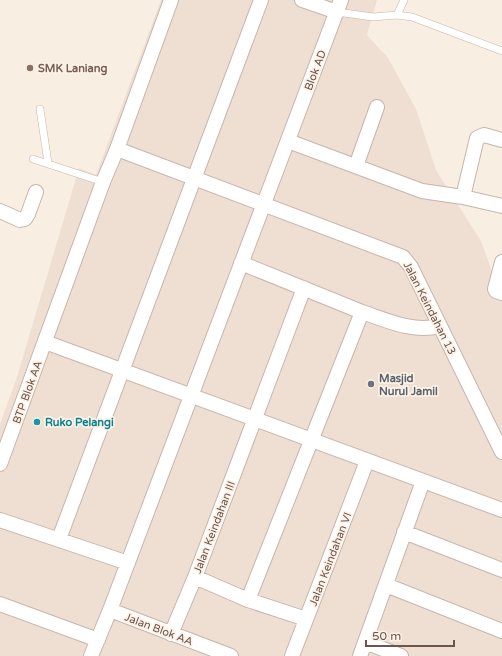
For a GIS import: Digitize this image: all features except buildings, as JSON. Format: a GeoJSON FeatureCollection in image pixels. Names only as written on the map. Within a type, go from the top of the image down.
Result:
{"type":"FeatureCollection","features":[{"type":"Feature","properties":{"kind":"street","name":"BTP Blok AA"},"geometry":{"type":"LineString","coordinates":[[0,464],[171,0]]}},
{"type":"Feature","properties":{"kind":"street"},"geometry":{"type":"LineString","coordinates":[[59,539],[121,369],[261,0]]}},
{"type":"Feature","properties":{"kind":"street"},"geometry":{"type":"LineString","coordinates":[[302,0],[339,6]]}},
{"type":"Feature","properties":{"kind":"street","name":"Blok AD"},"geometry":{"type":"LineString","coordinates":[[91,656],[192,396],[263,204],[339,6]]}},
{"type":"Feature","properties":{"kind":"street"},"geometry":{"type":"LineString","coordinates":[[356,166],[377,107]]}},
{"type":"Feature","properties":{"kind":"street"},"geometry":{"type":"LineString","coordinates":[[463,197],[477,138],[484,135],[502,140]]}},
{"type":"Feature","properties":{"kind":"street"},"geometry":{"type":"LineString","coordinates":[[288,141],[422,191],[463,197],[502,206]]}},
{"type":"Feature","properties":{"kind":"street","name":"Jalan Keindahan 13"},"geometry":{"type":"LineString","coordinates":[[117,149],[403,257],[411,267],[502,452]]}},
{"type":"Feature","properties":{"kind":"street"},"geometry":{"type":"LineString","coordinates":[[0,211],[20,220],[25,219],[36,192]]}},
{"type":"Feature","properties":{"kind":"street"},"geometry":{"type":"LineString","coordinates":[[502,262],[495,288],[496,291],[502,293]]}},
{"type":"Feature","properties":{"kind":"street"},"geometry":{"type":"LineString","coordinates":[[241,263],[362,312],[414,327],[430,328],[439,326]]}},
{"type":"Feature","properties":{"kind":"street","name":"Jalan Keindahan III"},"geometry":{"type":"LineString","coordinates":[[171,634],[195,578],[304,288]]}},
{"type":"Feature","properties":{"kind":"street"},"geometry":{"type":"LineString","coordinates":[[248,600],[362,312]]}},
{"type":"Feature","properties":{"kind":"street"},"geometry":{"type":"LineString","coordinates":[[45,342],[502,510]]}},
{"type":"Feature","properties":{"kind":"street","name":"Jalan Keindahan VI"},"geometry":{"type":"LineString","coordinates":[[292,656],[367,461]]}},
{"type":"Feature","properties":{"kind":"street"},"geometry":{"type":"LineString","coordinates":[[360,656],[423,481]]}},
{"type":"Feature","properties":{"kind":"street"},"geometry":{"type":"LineString","coordinates":[[0,520],[128,563]]}},
{"type":"Feature","properties":{"kind":"street"},"geometry":{"type":"LineString","coordinates":[[404,532],[502,570]]}},
{"type":"Feature","properties":{"kind":"street"},"geometry":{"type":"LineString","coordinates":[[195,578],[248,600],[306,619]]}},
{"type":"Feature","properties":{"kind":"street"},"geometry":{"type":"LineString","coordinates":[[386,585],[502,631]]}},
{"type":"Feature","properties":{"kind":"street"},"geometry":{"type":"LineString","coordinates":[[0,604],[98,640]]}},
{"type":"Feature","properties":{"kind":"street","name":"Jalan Blok AA"},"geometry":{"type":"LineString","coordinates":[[110,610],[231,656]]}},
{"type":"Feature","properties":{"kind":"street"},"geometry":{"type":"LineString","coordinates":[[365,642],[401,656]]}},
{"type":"Feature","properties":{"kind":"lane"},"geometry":{"type":"LineString","coordinates":[[397,15],[404,0]]}},
{"type":"Feature","properties":{"kind":"lane"},"geometry":{"type":"LineString","coordinates":[[339,6],[373,17],[397,15],[412,17],[502,51]]}},
{"type":"Feature","properties":{"kind":"lane"},"geometry":{"type":"LineString","coordinates":[[40,109],[48,163]]}},
{"type":"Feature","properties":{"kind":"lane"},"geometry":{"type":"LineString","coordinates":[[33,159],[103,182]]}},
{"type":"Feature","properties":{"kind":"shaded area"},"geometry":{"type":"Polygon","coordinates":[[[161,0],[377,0],[367,35],[388,58],[416,109],[436,170],[481,241],[502,299],[502,656],[0,656],[0,424],[17,377],[79,168],[96,175],[161,0]]]}},
{"type":"Feature","properties":{"kind":"place","name":"SMK Laniang"},"geometry":{"type":"Point","coordinates":[30,68]}},
{"type":"Feature","properties":{"kind":"place","name":"Masjid Nurul Jamil"},"geometry":{"type":"Point","coordinates":[371,384]}},
{"type":"Feature","properties":{"kind":"place","name":"Ruko Pelangi"},"geometry":{"type":"Point","coordinates":[37,422]}}]}
